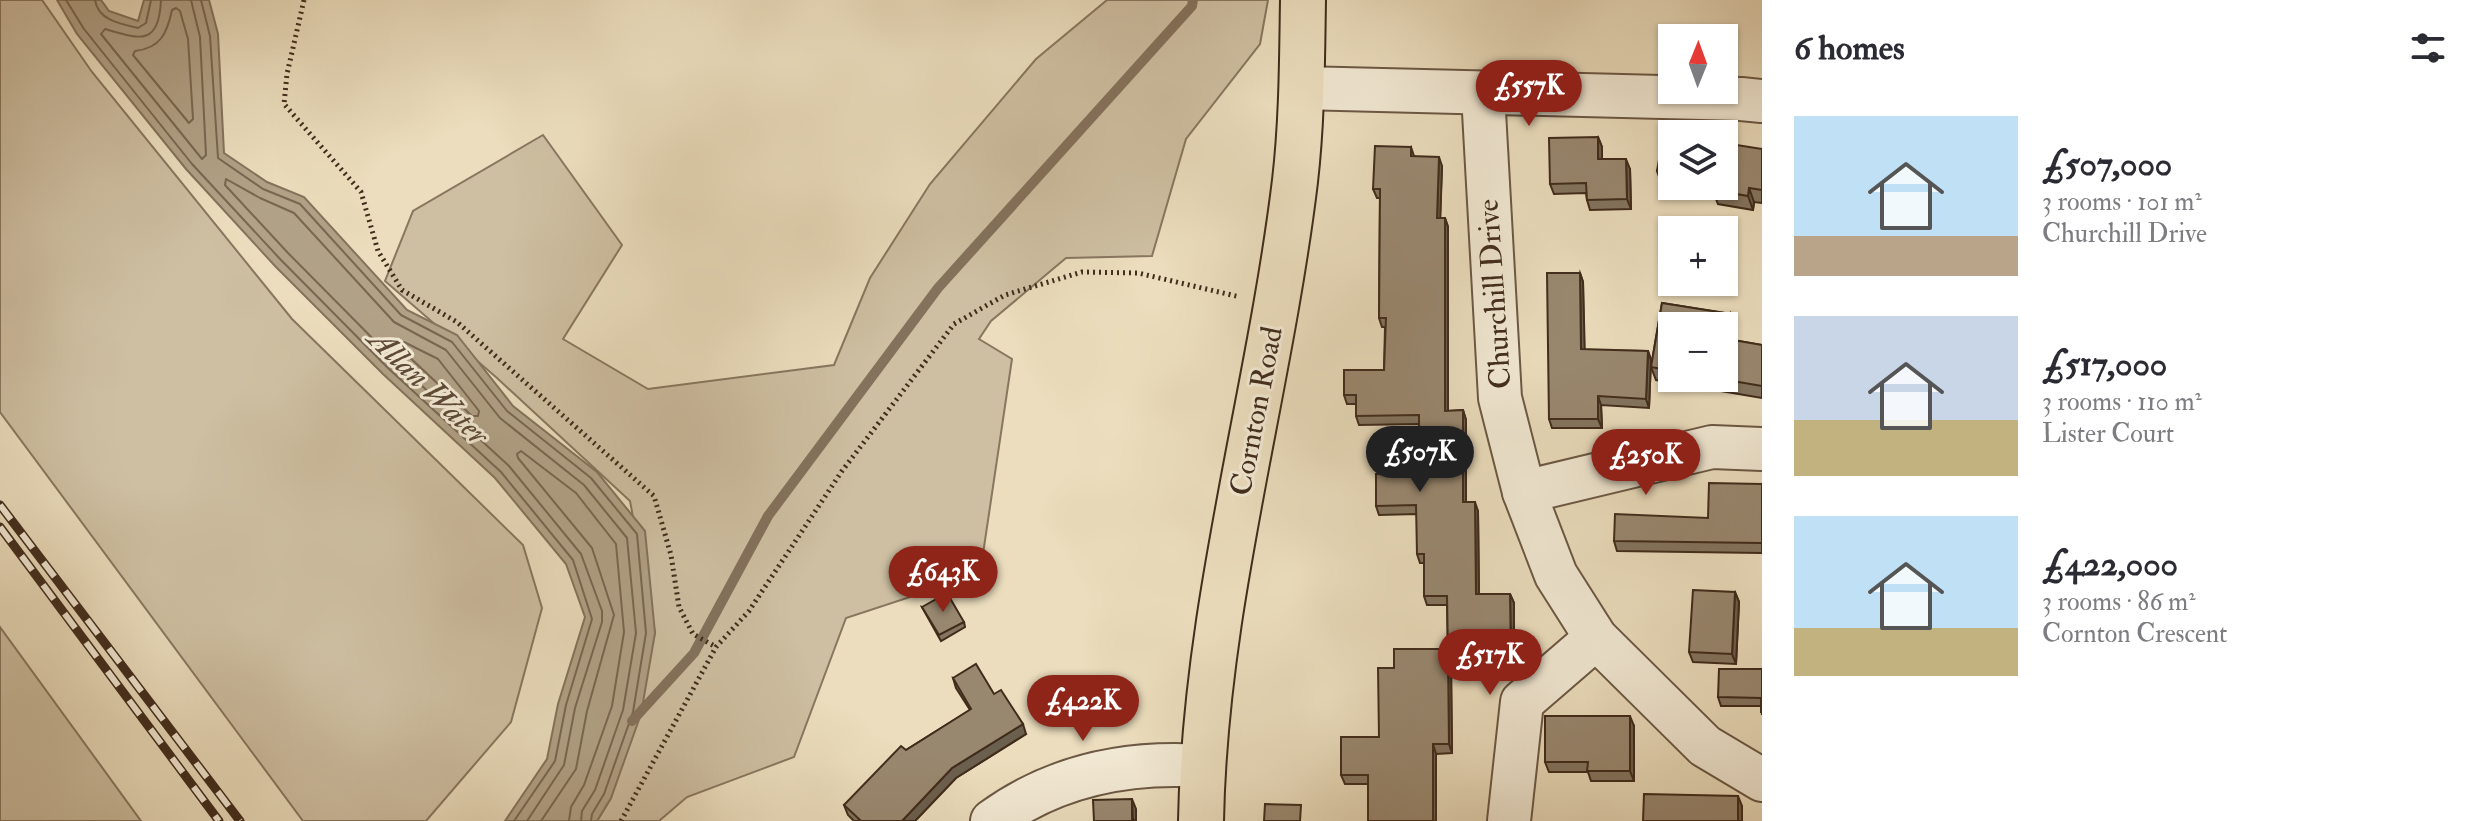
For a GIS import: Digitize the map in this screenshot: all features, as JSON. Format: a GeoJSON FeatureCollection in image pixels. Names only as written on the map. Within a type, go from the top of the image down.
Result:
{"type":"FeatureCollection","features":[{"type":"Feature","properties":{"kind":"main road","name":"Cornton Road"},"geometry":{"type":"LineString","coordinates":[[1201,821],[1202,766],[1212,663],[1276,306],[1295,180],[1303,0]]}},
{"type":"Feature","properties":{"kind":"street"},"geometry":{"type":"LineString","coordinates":[[1301,88],[1762,101]]}},
{"type":"Feature","properties":{"kind":"street","name":"Churchill Drive"},"geometry":{"type":"LineString","coordinates":[[1483,94],[1500,398],[1524,492],[1556,575],[1596,638],[1705,746],[1762,780]]}},
{"type":"Feature","properties":{"kind":"street"},"geometry":{"type":"LineString","coordinates":[[1524,492],[1712,447],[1762,449]]}},
{"type":"Feature","properties":{"kind":"street"},"geometry":{"type":"LineString","coordinates":[[1509,821],[1522,702],[1596,638]]}},
{"type":"Feature","properties":{"kind":"street"},"geometry":{"type":"LineString","coordinates":[[992,821],[1020,801],[1064,782],[1149,765],[1202,766]]}},
{"type":"Feature","properties":{"kind":"path"},"geometry":{"type":"LineString","coordinates":[[304,0],[287,74],[284,104],[361,192],[378,251],[402,290],[457,322],[654,496],[671,555],[679,607],[693,634],[716,647]]}},
{"type":"Feature","properties":{"kind":"path"},"geometry":{"type":"LineString","coordinates":[[621,821],[716,647],[749,611],[842,471],[954,324],[1005,295],[1082,272],[1138,273],[1276,306]]}},
{"type":"Feature","properties":{"kind":"shaded area"},"geometry":{"type":"Polygon","coordinates":[[[0,0],[42,0],[92,72],[292,319],[523,545],[542,608],[511,722],[426,821],[303,821],[0,412],[0,0]]]}},
{"type":"Feature","properties":{"kind":"shaded area"},"geometry":{"type":"Polygon","coordinates":[[[1107,0],[1268,0],[1260,44],[1186,139],[1152,256],[1066,258],[991,321],[979,339],[1012,359],[980,574],[846,618],[794,757],[687,797],[659,821],[597,821],[611,798],[655,633],[630,501],[497,378],[385,281],[413,211],[543,135],[622,245],[563,339],[648,389],[834,365],[870,278],[930,184],[1036,59],[1107,0]]]}},
{"type":"Feature","properties":{"kind":"shaded area"},"geometry":{"type":"Polygon","coordinates":[[[0,627],[141,821],[0,821],[0,627]]]}},
{"type":"Feature","properties":{"kind":"water","name":"Allan Water"},"geometry":{"type":"Polygon","coordinates":[[[57,0],[101,0],[109,11],[138,21],[144,0],[209,0],[218,34],[224,153],[267,182],[304,197],[407,310],[457,335],[513,406],[597,472],[645,531],[655,633],[641,714],[611,798],[597,821],[505,821],[547,759],[558,704],[585,617],[566,564],[495,478],[383,374],[275,266],[186,169],[77,34],[57,0]]]}},
{"type":"Feature","properties":{"kind":"building"},"geometry":{"type":"Polygon","coordinates":[[[1598,137],[1598,159],[1626,159],[1627,199],[1587,200],[1586,183],[1550,184],[1549,138],[1598,137]]]}},
{"type":"Feature","properties":{"kind":"building"},"geometry":{"type":"Polygon","coordinates":[[[1738,145],[1762,149],[1762,190],[1749,188],[1748,196],[1738,194],[1738,145]]]}},
{"type":"Feature","properties":{"kind":"building"},"geometry":{"type":"Polygon","coordinates":[[[1375,146],[1411,147],[1411,156],[1439,157],[1437,218],[1445,218],[1445,411],[1463,410],[1463,502],[1475,502],[1476,594],[1510,594],[1511,656],[1448,656],[1449,744],[1433,744],[1433,821],[1368,821],[1368,775],[1341,775],[1341,737],[1379,737],[1378,668],[1394,668],[1394,649],[1448,649],[1447,596],[1424,596],[1424,554],[1417,554],[1416,505],[1376,506],[1376,474],[1419,472],[1419,415],[1356,416],[1356,395],[1344,395],[1344,370],[1384,370],[1386,318],[1379,318],[1380,189],[1373,189],[1375,146]]]}},
{"type":"Feature","properties":{"kind":"building"},"geometry":{"type":"Polygon","coordinates":[[[1547,273],[1580,273],[1581,349],[1648,351],[1646,399],[1598,396],[1598,419],[1549,419],[1547,273]]]}},
{"type":"Feature","properties":{"kind":"building"},"geometry":{"type":"Polygon","coordinates":[[[1662,303],[1718,312],[1660,312],[1662,303]]]}},
{"type":"Feature","properties":{"kind":"building"},"geometry":{"type":"Polygon","coordinates":[[[1658,326],[1658,368],[1651,367],[1658,326]]]}},
{"type":"Feature","properties":{"kind":"building"},"geometry":{"type":"Polygon","coordinates":[[[1738,341],[1762,345],[1762,386],[1738,382],[1738,341]]]}},
{"type":"Feature","properties":{"kind":"building"},"geometry":{"type":"Polygon","coordinates":[[[1709,483],[1762,484],[1762,543],[1614,541],[1615,514],[1708,518],[1709,483]]]}},
{"type":"Feature","properties":{"kind":"building"},"geometry":{"type":"Polygon","coordinates":[[[1693,590],[1735,592],[1732,654],[1689,652],[1693,590]]]}},
{"type":"Feature","properties":{"kind":"building"},"geometry":{"type":"Polygon","coordinates":[[[947,593],[964,622],[939,635],[922,607],[947,593]]]}},
{"type":"Feature","properties":{"kind":"building"},"geometry":{"type":"Polygon","coordinates":[[[976,664],[994,694],[1001,690],[1023,724],[952,768],[902,821],[858,821],[844,805],[901,746],[906,750],[971,709],[953,678],[976,664]]]}},
{"type":"Feature","properties":{"kind":"building"},"geometry":{"type":"Polygon","coordinates":[[[1719,669],[1762,669],[1762,712],[1761,698],[1718,697],[1719,669]]]}},
{"type":"Feature","properties":{"kind":"building"},"geometry":{"type":"Polygon","coordinates":[[[1545,716],[1630,716],[1630,771],[1587,771],[1588,762],[1545,762],[1545,716]]]}},
{"type":"Feature","properties":{"kind":"building"},"geometry":{"type":"Polygon","coordinates":[[[1644,794],[1738,796],[1738,821],[1643,821],[1644,794]]]}},
{"type":"Feature","properties":{"kind":"building"},"geometry":{"type":"Polygon","coordinates":[[[1132,799],[1132,820],[1136,821],[1094,821],[1093,800],[1132,799]]]}},
{"type":"Feature","properties":{"kind":"building"},"geometry":{"type":"Polygon","coordinates":[[[1265,804],[1301,805],[1300,821],[1264,821],[1265,804]]]}},
{"type":"Feature","properties":{"kind":"waterway"},"geometry":{"type":"LineString","coordinates":[[632,721],[694,653],[768,516],[938,288],[1192,6],[1193,0]]}},
{"type":"Feature","properties":{"kind":"railway"},"geometry":{"type":"LineString","coordinates":[[0,505],[240,821]]}},
{"type":"Feature","properties":{"kind":"railway"},"geometry":{"type":"LineString","coordinates":[[0,527],[219,821]]}}]}
